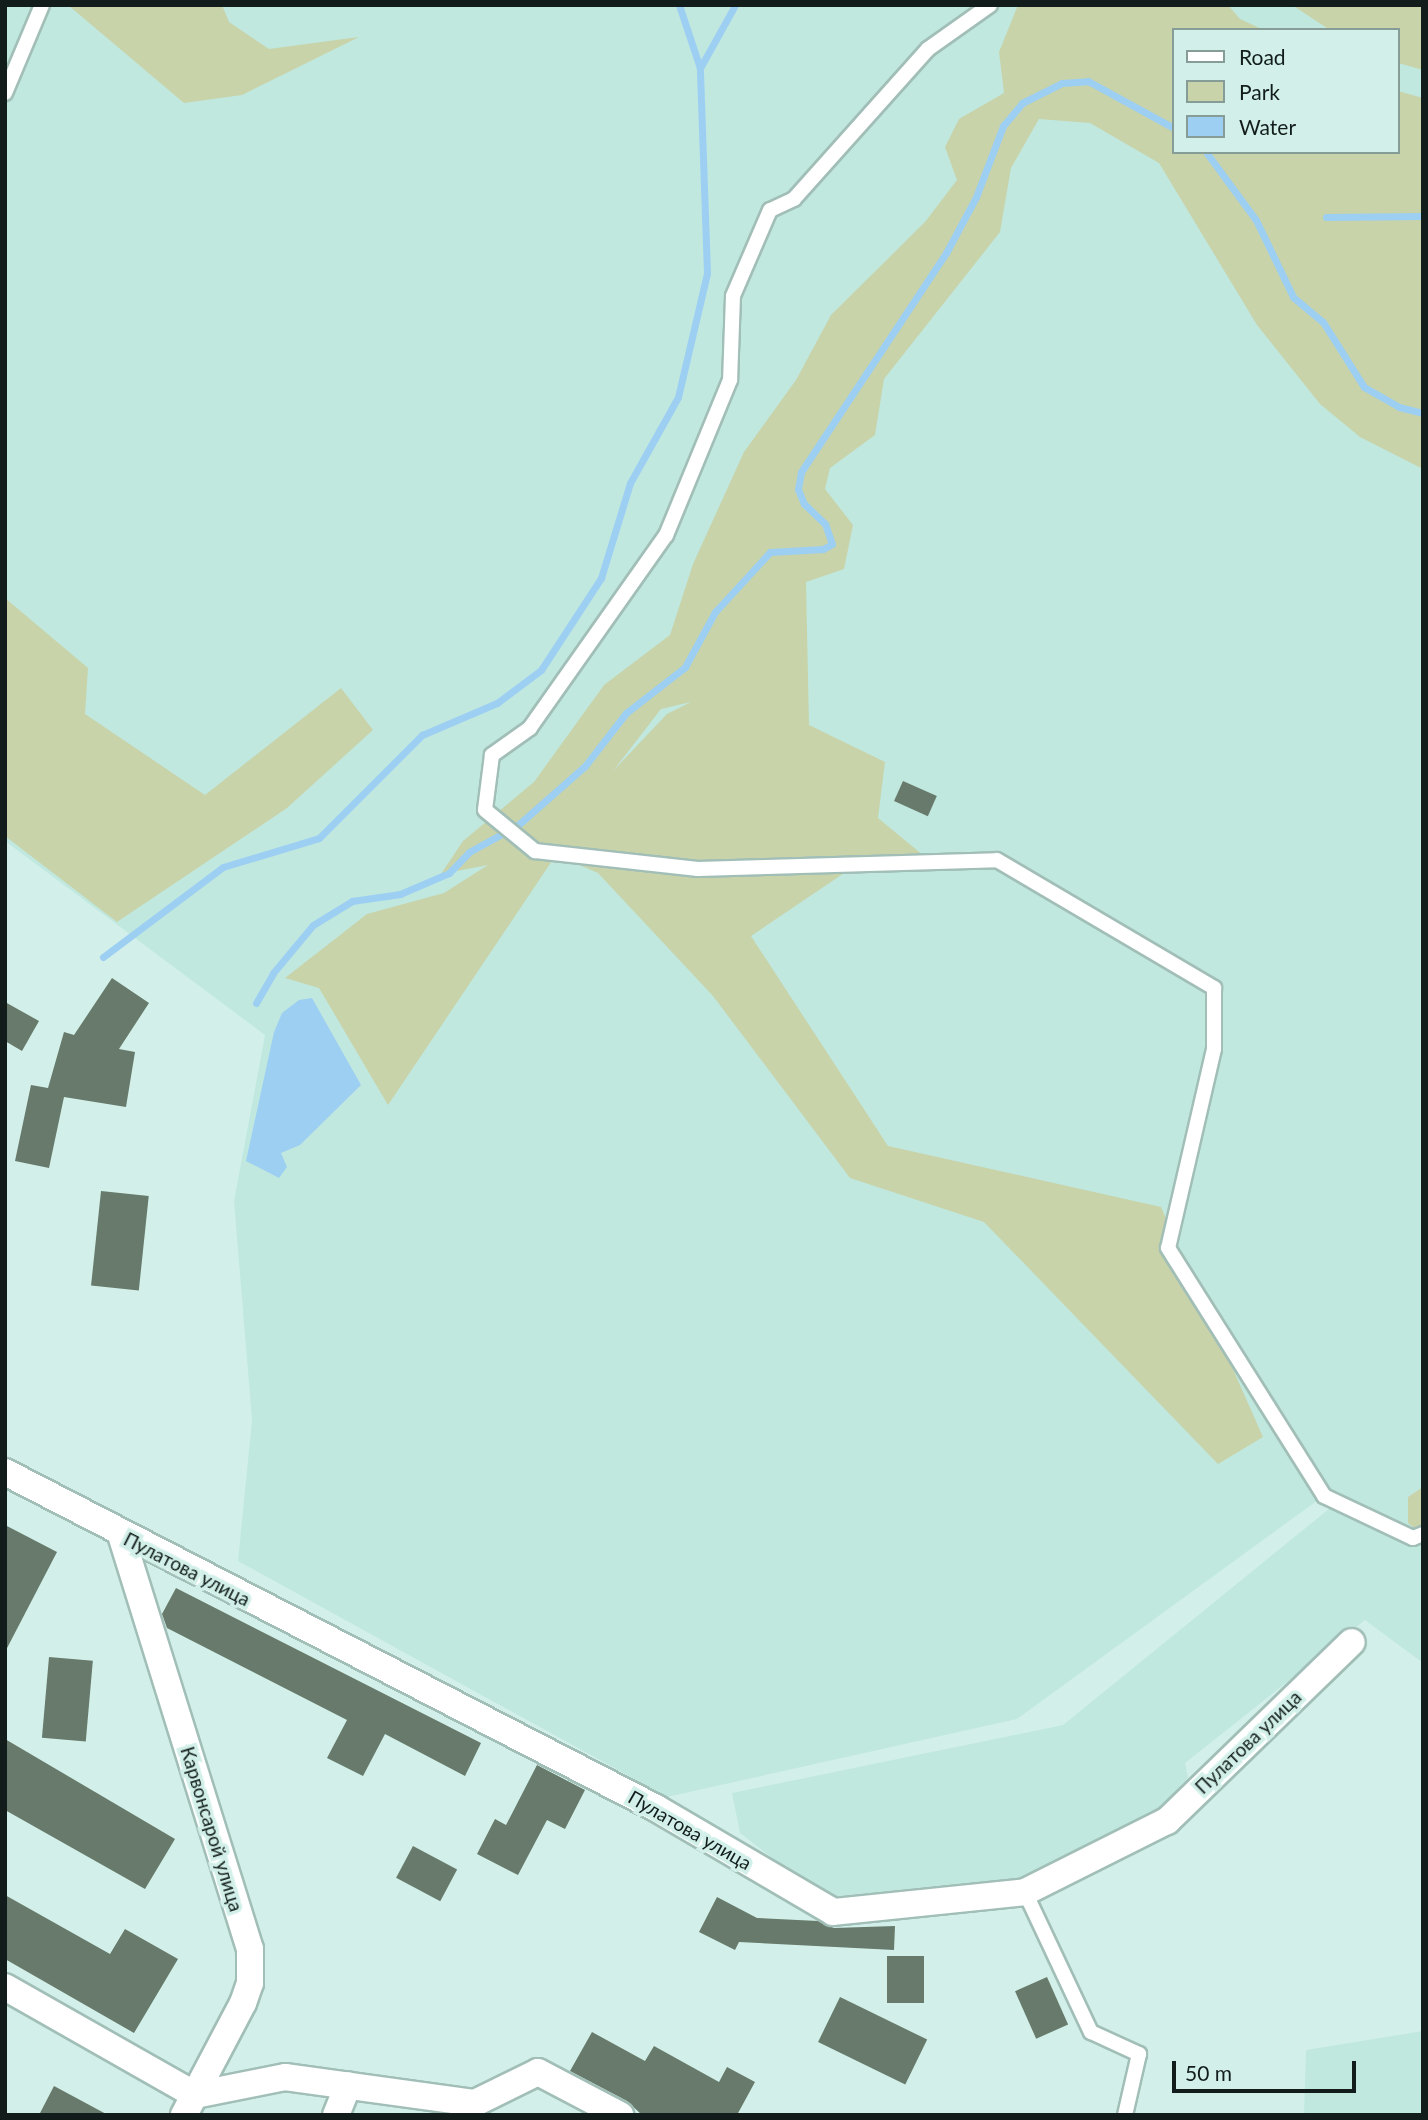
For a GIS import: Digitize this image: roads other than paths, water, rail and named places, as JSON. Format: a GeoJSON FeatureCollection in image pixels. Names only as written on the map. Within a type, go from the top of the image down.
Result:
{"type":"FeatureCollection","features":[{"type":"Feature","properties":{"kind":"street","name":"Пулатова улица"},"geometry":{"type":"LineString","coordinates":[[5,1472],[121,1535],[656,1808],[833,1912],[1026,1892],[1167,1821],[1352,1643]]}},
{"type":"Feature","properties":{"kind":"street","name":"Карвонсарой улица"},"geometry":{"type":"LineString","coordinates":[[121,1535],[250,1949],[250,1983],[243,2003],[189,2105]]}},
{"type":"Feature","properties":{"kind":"street"},"geometry":{"type":"LineString","coordinates":[[5,1987],[189,2105],[285,2077],[475,2103],[538,2072],[620,2115]]}},
{"type":"Feature","properties":{"kind":"street"},"geometry":{"type":"LineString","coordinates":[[336,2115],[348,2085]]}},
{"type":"Feature","properties":{"kind":"lane"},"geometry":{"type":"LineString","coordinates":[[5,93],[42,5]]}},
{"type":"Feature","properties":{"kind":"lane"},"geometry":{"type":"LineString","coordinates":[[990,5],[929,49],[794,199],[770,210],[733,296],[730,380],[666,535],[530,728],[492,755],[485,810],[535,850],[698,869],[997,860],[1214,988],[1214,1049],[1168,1248],[1324,1496],[1413,1538],[1423,1534]]}},
{"type":"Feature","properties":{"kind":"lane"},"geometry":{"type":"LineString","coordinates":[[1026,1892],[1091,2032],[1139,2054],[1125,2115]]}},
{"type":"Feature","properties":{"kind":"water"},"geometry":{"type":"Polygon","coordinates":[[[312,998],[361,1085],[300,1145],[281,1153],[287,1167],[279,1178],[246,1161],[274,1032],[282,1013],[299,1000],[312,998]]]}},
{"type":"Feature","properties":{"kind":"waterway"},"geometry":{"type":"LineString","coordinates":[[103,957],[223,867],[319,838],[422,735],[497,703],[541,670],[601,578],[630,483],[678,397],[707,273],[700,68],[679,5]]}},
{"type":"Feature","properties":{"kind":"waterway"},"geometry":{"type":"LineString","coordinates":[[700,68],[735,5]]}},
{"type":"Feature","properties":{"kind":"waterway"},"geometry":{"type":"LineString","coordinates":[[256,1003],[273,973],[313,925],[352,901],[400,894],[449,873],[469,852],[518,825],[585,766],[626,713],[685,667],[715,612],[770,552],[823,549],[832,544],[825,524],[804,504],[798,489],[801,472],[946,253],[976,197],[1003,126],[1022,103],[1062,83],[1088,81],[1172,127]]}},
{"type":"Feature","properties":{"kind":"waterway"},"geometry":{"type":"LineString","coordinates":[[1207,154],[1256,220],[1293,297],[1323,322],[1364,387],[1399,407],[1423,413]]}},
{"type":"Feature","properties":{"kind":"waterway"},"geometry":{"type":"LineString","coordinates":[[1326,217],[1423,216]]}}]}
